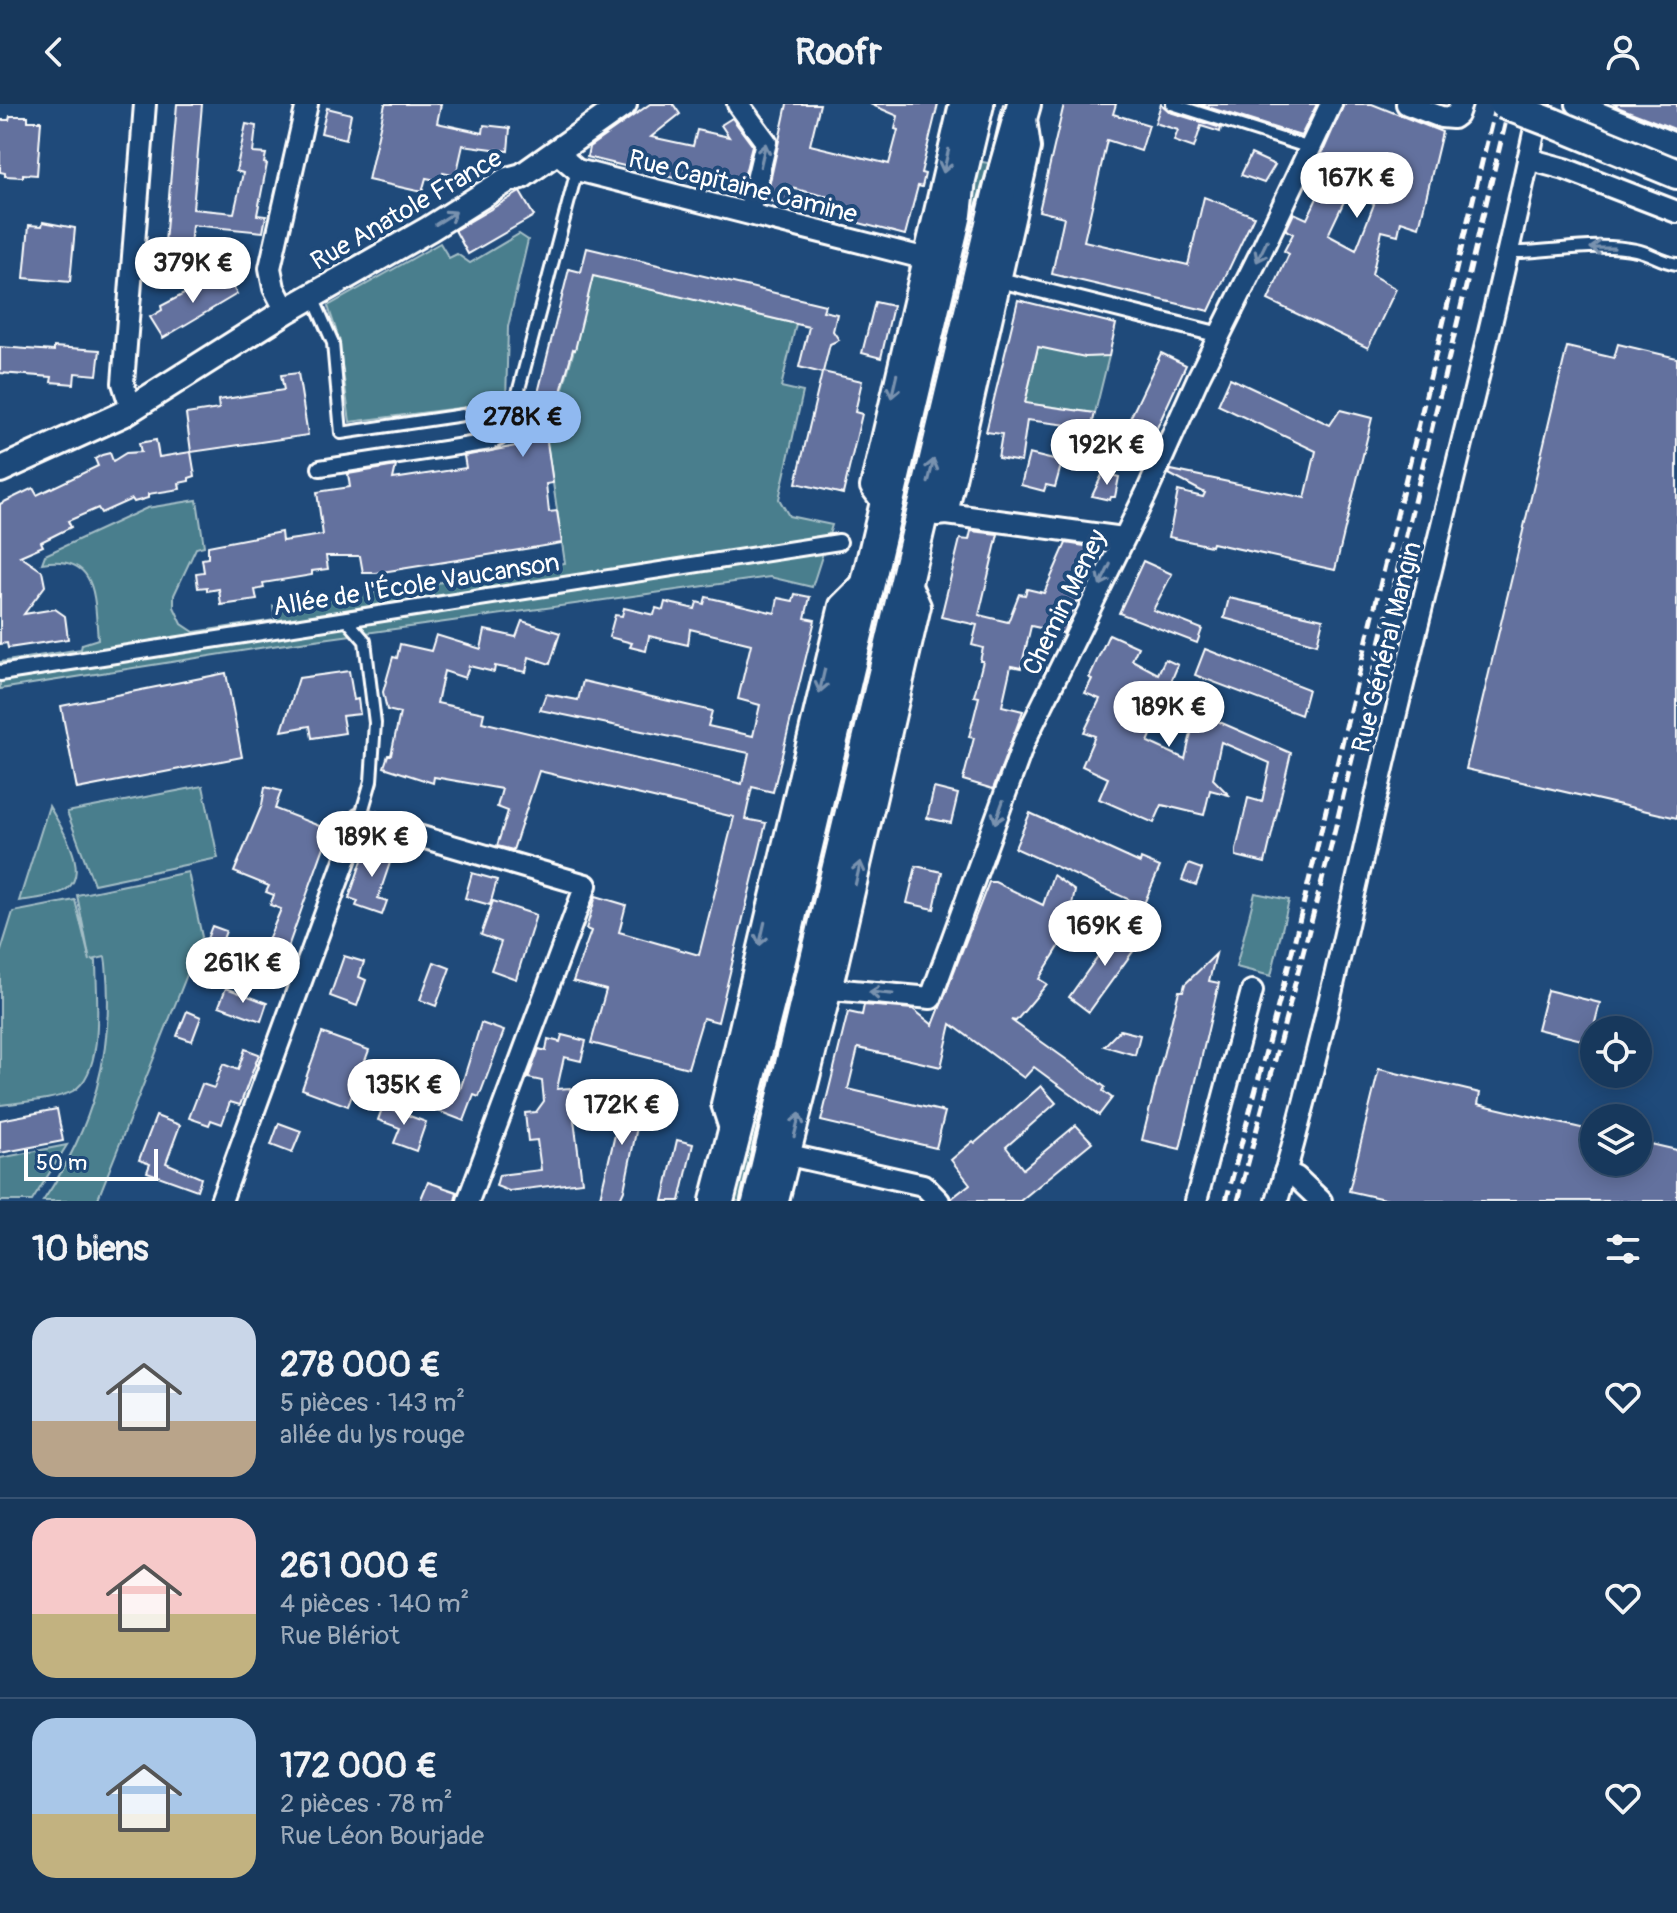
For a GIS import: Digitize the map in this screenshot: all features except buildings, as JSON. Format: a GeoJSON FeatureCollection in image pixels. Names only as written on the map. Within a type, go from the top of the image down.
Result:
{"type":"FeatureCollection","features":[{"type":"Feature","properties":{"kind":"main road"},"geometry":{"type":"LineString","coordinates":[[717,1201],[780,956],[955,214],[959,179],[977,104]]}},
{"type":"Feature","properties":{"kind":"main road"},"geometry":{"type":"LineString","coordinates":[[1503,104],[1546,113],[1677,174]]}},
{"type":"Feature","properties":{"kind":"main road"},"geometry":{"type":"LineString","coordinates":[[758,1201],[906,574],[934,515],[992,216],[1024,105]]}},
{"type":"Feature","properties":{"kind":"street"},"geometry":{"type":"LineString","coordinates":[[131,408],[123,383],[145,104]]}},
{"type":"Feature","properties":{"kind":"street"},"geometry":{"type":"LineString","coordinates":[[286,311],[274,288],[270,268],[307,104]]}},
{"type":"Feature","properties":{"kind":"street","name":"Rue Anatole France"},"geometry":{"type":"LineString","coordinates":[[0,470],[131,408],[312,295],[507,180],[522,176],[624,104]]}},
{"type":"Feature","properties":{"kind":"street"},"geometry":{"type":"LineString","coordinates":[[738,104],[766,142],[749,213]]}},
{"type":"Feature","properties":{"kind":"street"},"geometry":{"type":"LineString","coordinates":[[885,506],[871,487],[960,104]]}},
{"type":"Feature","properties":{"kind":"street","name":"Chemin Meney"},"geometry":{"type":"LineString","coordinates":[[831,989],[931,998],[1024,742],[1331,104]]}},
{"type":"Feature","properties":{"kind":"street"},"geometry":{"type":"LineString","coordinates":[[1407,104],[1453,118],[1461,104]]}},
{"type":"Feature","properties":{"kind":"street"},"geometry":{"type":"LineString","coordinates":[[1577,104],[1677,145]]}},
{"type":"Feature","properties":{"kind":"street"},"geometry":{"type":"LineString","coordinates":[[1024,105],[1030,148],[1000,280],[934,515],[1123,538]]}},
{"type":"Feature","properties":{"kind":"street","name":"Rue Général Mangin"},"geometry":{"type":"LineString","coordinates":[[1277,1201],[1330,1006],[1386,753],[1509,252],[1528,159],[1546,113]]}},
{"type":"Feature","properties":{"kind":"street","name":"Rue Capitaine Camine"},"geometry":{"type":"LineString","coordinates":[[556,152],[577,170],[923,258]]}},
{"type":"Feature","properties":{"kind":"street"},"geometry":{"type":"LineString","coordinates":[[1528,159],[1565,169],[1677,212]]}},
{"type":"Feature","properties":{"kind":"street"},"geometry":{"type":"LineString","coordinates":[[1000,280],[1220,335]]}},
{"type":"Feature","properties":{"kind":"street"},"geometry":{"type":"LineString","coordinates":[[320,468],[490,442],[500,437],[514,408]]}},
{"type":"Feature","properties":{"kind":"street","name":"Allée de l'École Vaucanson"},"geometry":{"type":"LineString","coordinates":[[0,673],[839,542]]}},
{"type":"Feature","properties":{"kind":"street"},"geometry":{"type":"LineString","coordinates":[[778,1201],[920,606],[906,574]]}},
{"type":"Feature","properties":{"kind":"street"},"geometry":{"type":"LineString","coordinates":[[221,1201],[360,819],[586,885],[468,1201]]}},
{"type":"Feature","properties":{"kind":"street"},"geometry":{"type":"LineString","coordinates":[[1196,1201],[1252,991]]}},
{"type":"Feature","properties":{"kind":"street"},"geometry":{"type":"LineString","coordinates":[[789,1155],[923,1185],[939,1201]]}},
{"type":"Feature","properties":{"kind":"street"},"geometry":{"type":"LineString","coordinates":[[1285,1172],[1296,1177],[1321,1201]]}},
{"type":"Feature","properties":{"kind":"lane"},"geometry":{"type":"LineString","coordinates":[[1172,104],[1310,148]]}},
{"type":"Feature","properties":{"kind":"lane"},"geometry":{"type":"LineString","coordinates":[[514,408],[577,170]]}},
{"type":"Feature","properties":{"kind":"lane"},"geometry":{"type":"LineString","coordinates":[[1509,252],[1605,247],[1638,250],[1664,263],[1677,264]]}},
{"type":"Feature","properties":{"kind":"lane"},"geometry":{"type":"LineString","coordinates":[[312,295],[333,343],[341,433],[497,410]]}},
{"type":"Feature","properties":{"kind":"lane"},"geometry":{"type":"LineString","coordinates":[[346,619],[365,641],[375,723],[371,781],[360,819]]}},
{"type":"Feature","properties":{"kind":"shaded area"},"geometry":{"type":"Polygon","coordinates":[[[977,161],[994,164],[906,534],[890,530],[977,161]]]}},
{"type":"Feature","properties":{"kind":"shaded area"},"geometry":{"type":"Polygon","coordinates":[[[519,234],[528,240],[508,327],[506,402],[350,422],[338,336],[328,306],[440,243],[449,258],[457,254],[470,263],[519,234]]]}},
{"type":"Feature","properties":{"kind":"shaded area"},"geometry":{"type":"Polygon","coordinates":[[[593,275],[796,324],[781,387],[803,392],[779,499],[789,516],[832,525],[812,587],[770,577],[279,645],[0,689],[0,662],[81,649],[82,644],[98,639],[94,595],[84,572],[74,565],[61,562],[42,563],[45,555],[147,508],[197,500],[204,546],[196,548],[174,595],[174,607],[182,624],[194,632],[275,620],[273,606],[565,563],[547,443],[593,275]]]}},
{"type":"Feature","properties":{"kind":"shaded area"},"geometry":{"type":"Polygon","coordinates":[[[1038,347],[1109,356],[1095,413],[1025,403],[1038,347]]]}},
{"type":"Feature","properties":{"kind":"shaded area"},"geometry":{"type":"Polygon","coordinates":[[[886,542],[903,546],[805,957],[788,953],[886,542]]]}},
{"type":"Feature","properties":{"kind":"shaded area"},"geometry":{"type":"Polygon","coordinates":[[[203,786],[218,858],[94,884],[67,812],[203,786]]]}},
{"type":"Feature","properties":{"kind":"shaded area"},"geometry":{"type":"Polygon","coordinates":[[[49,806],[73,853],[75,878],[69,887],[57,894],[19,901],[49,806]]]}},
{"type":"Feature","properties":{"kind":"shaded area"},"geometry":{"type":"Polygon","coordinates":[[[188,872],[202,937],[97,1201],[43,1201],[75,1146],[97,1088],[107,1028],[106,964],[105,957],[92,960],[96,961],[97,1031],[91,1067],[83,1081],[73,1091],[58,1097],[0,1105],[0,954],[13,912],[75,900],[90,961],[77,895],[188,872]]]}},
{"type":"Feature","properties":{"kind":"shaded area"},"geometry":{"type":"Polygon","coordinates":[[[1255,893],[1289,900],[1271,976],[1236,967],[1255,893]]]}},
{"type":"Feature","properties":{"kind":"shaded area"},"geometry":{"type":"Polygon","coordinates":[[[786,965],[803,969],[748,1201],[730,1201],[786,965]]]}},
{"type":"Feature","properties":{"kind":"shaded area"},"geometry":{"type":"Polygon","coordinates":[[[67,1145],[32,1201],[0,1201],[0,1158],[67,1145]]]}},
{"type":"Feature","properties":{"kind":"tram line"},"geometry":{"type":"LineString","coordinates":[[742,1201],[1003,104]]}},
{"type":"Feature","properties":{"kind":"railway"},"geometry":{"type":"LineString","coordinates":[[1226,1201],[1286,976],[1496,104]]}},
{"type":"Feature","properties":{"kind":"railway"},"geometry":{"type":"LineString","coordinates":[[1238,1201],[1331,846],[1510,104]]}}]}
